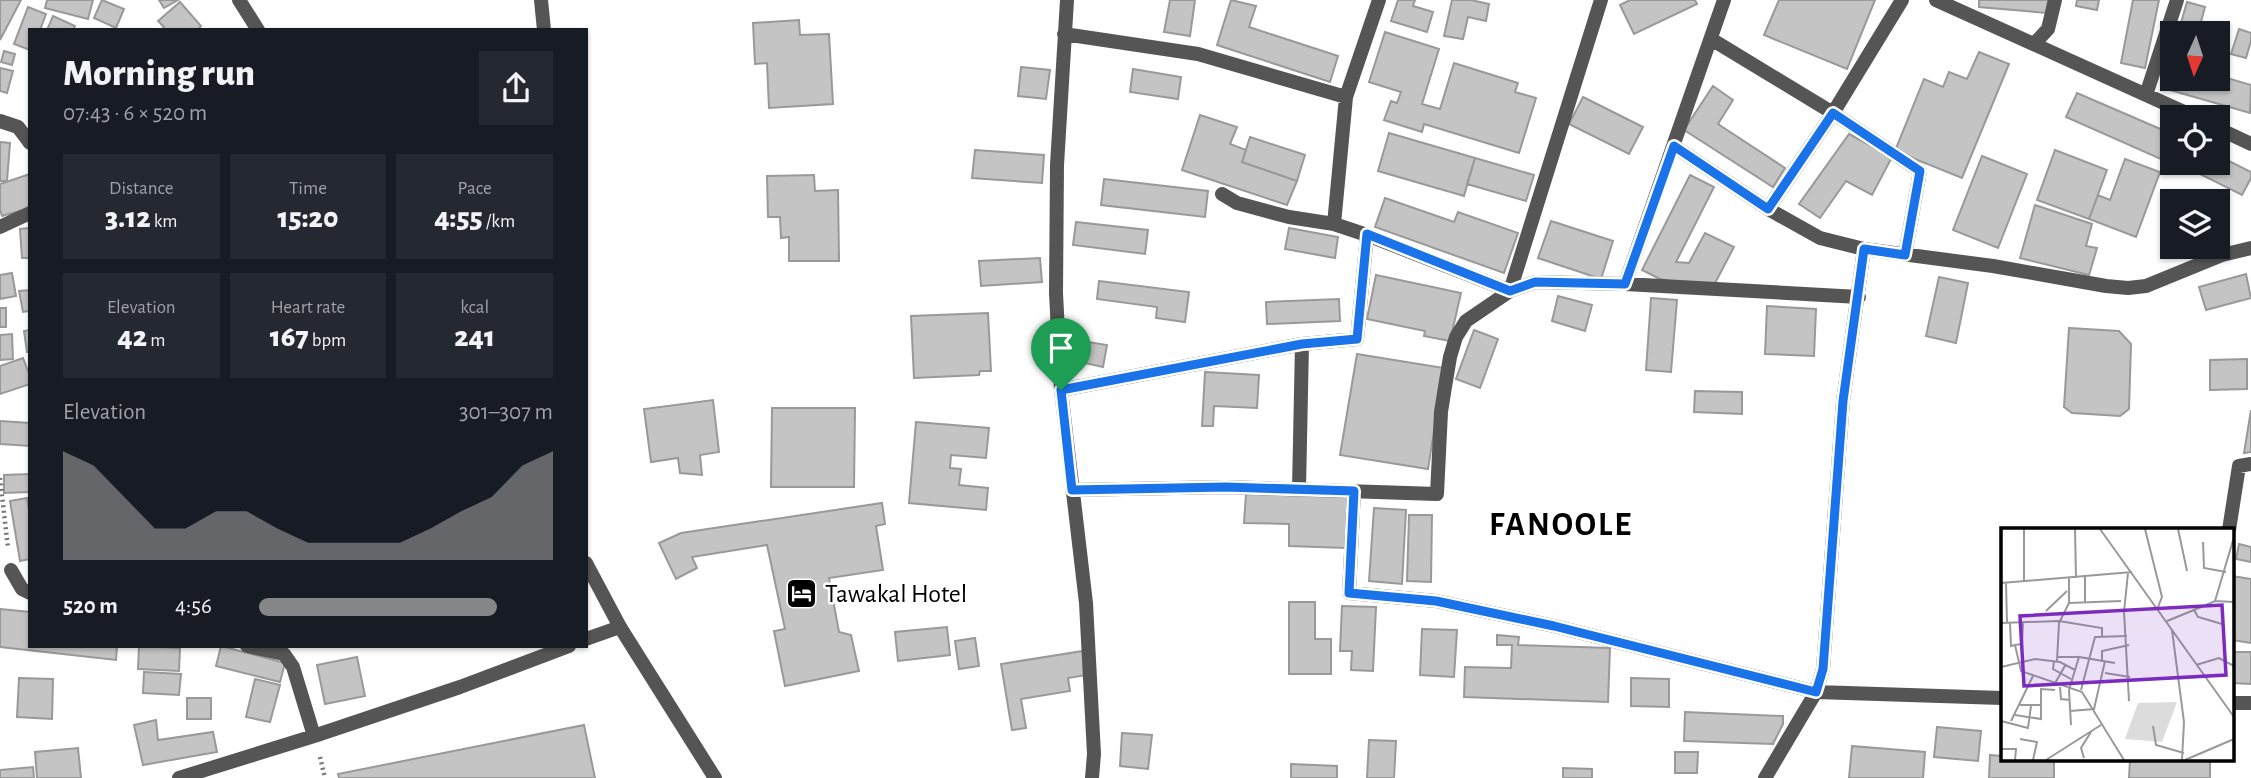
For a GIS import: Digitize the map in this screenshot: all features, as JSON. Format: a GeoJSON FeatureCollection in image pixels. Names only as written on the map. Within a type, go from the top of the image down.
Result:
{"type":"FeatureCollection","features":[{"type":"Feature","properties":{"kind":"street"},"geometry":{"type":"LineString","coordinates":[[239,0],[257,28]]}},
{"type":"Feature","properties":{"kind":"street"},"geometry":{"type":"LineString","coordinates":[[541,0],[544,28]]}},
{"type":"Feature","properties":{"kind":"street"},"geometry":{"type":"LineString","coordinates":[[1067,0],[1057,165],[1056,293],[1061,390],[1086,603],[1094,754],[1092,778]]}},
{"type":"Feature","properties":{"kind":"street"},"geometry":{"type":"LineString","coordinates":[[1334,224],[1346,97],[1378,0]]}},
{"type":"Feature","properties":{"kind":"street"},"geometry":{"type":"LineString","coordinates":[[1510,291],[1601,0]]}},
{"type":"Feature","properties":{"kind":"street"},"geometry":{"type":"LineString","coordinates":[[1625,284],[1724,0]]}},
{"type":"Feature","properties":{"kind":"street"},"geometry":{"type":"LineString","coordinates":[[1768,209],[1833,113],[1902,0]]}},
{"type":"Feature","properties":{"kind":"street"},"geometry":{"type":"LineString","coordinates":[[1936,0],[2168,105]]}},
{"type":"Feature","properties":{"kind":"street"},"geometry":{"type":"LineString","coordinates":[[2034,44],[2048,29],[2055,0]]}},
{"type":"Feature","properties":{"kind":"street"},"geometry":{"type":"LineString","coordinates":[[2146,95],[2177,0]]}},
{"type":"Feature","properties":{"kind":"street"},"geometry":{"type":"LineString","coordinates":[[1063,34],[1198,54],[1346,97]]}},
{"type":"Feature","properties":{"kind":"street"},"geometry":{"type":"LineString","coordinates":[[1711,39],[1833,113],[1920,171],[1905,255]]}},
{"type":"Feature","properties":{"kind":"street"},"geometry":{"type":"LineString","coordinates":[[0,121],[18,127],[28,141]]}},
{"type":"Feature","properties":{"kind":"street"},"geometry":{"type":"LineString","coordinates":[[2230,134],[2251,144]]}},
{"type":"Feature","properties":{"kind":"street"},"geometry":{"type":"LineString","coordinates":[[1674,146],[1768,209],[1820,238],[1864,249],[2128,288],[2146,286],[2222,255],[2251,248]]}},
{"type":"Feature","properties":{"kind":"street"},"geometry":{"type":"LineString","coordinates":[[1222,194],[1237,203],[1367,234],[1510,291]]}},
{"type":"Feature","properties":{"kind":"street"},"geometry":{"type":"LineString","coordinates":[[0,227],[28,214]]}},
{"type":"Feature","properties":{"kind":"street"},"geometry":{"type":"LineString","coordinates":[[1061,390],[1302,344],[1357,339],[1367,234]]}},
{"type":"Feature","properties":{"kind":"street"},"geometry":{"type":"LineString","coordinates":[[1765,778],[1816,692],[1823,669],[1843,401],[1864,249]]}},
{"type":"Feature","properties":{"kind":"street"},"geometry":{"type":"LineString","coordinates":[[1072,490],[1226,487],[1437,494],[1441,412],[1456,337],[1466,321],[1510,291],[1535,282],[1625,284],[1859,298]]}},
{"type":"Feature","properties":{"kind":"street"},"geometry":{"type":"LineString","coordinates":[[1299,489],[1302,344]]}},
{"type":"Feature","properties":{"kind":"street"},"geometry":{"type":"LineString","coordinates":[[2229,528],[2239,466],[2251,464]]}},
{"type":"Feature","properties":{"kind":"street"},"geometry":{"type":"LineString","coordinates":[[1354,491],[1349,593],[1436,601],[1554,626],[1816,692],[2001,698]]}},
{"type":"Feature","properties":{"kind":"street"},"geometry":{"type":"LineString","coordinates":[[588,567],[620,627],[715,778]]}},
{"type":"Feature","properties":{"kind":"street"},"geometry":{"type":"LineString","coordinates":[[11,570],[22,589],[28,592]]}},
{"type":"Feature","properties":{"kind":"street"},"geometry":{"type":"LineString","coordinates":[[588,638],[620,627]]}},
{"type":"Feature","properties":{"kind":"street"},"geometry":{"type":"LineString","coordinates":[[256,648],[284,654],[293,667],[314,736]]}},
{"type":"Feature","properties":{"kind":"street"},"geometry":{"type":"LineString","coordinates":[[179,778],[460,687],[564,648]]}},
{"type":"Feature","properties":{"kind":"path"},"geometry":{"type":"LineString","coordinates":[[0,478],[11,570]]}},
{"type":"Feature","properties":{"kind":"building"},"geometry":{"type":"Polygon","coordinates":[[[21,0],[0,40],[0,2],[21,0]]]}},
{"type":"Feature","properties":{"kind":"building"},"geometry":{"type":"Polygon","coordinates":[[[47,0],[93,0],[88,19],[45,8],[47,0]]]}},
{"type":"Feature","properties":{"kind":"building"},"geometry":{"type":"Polygon","coordinates":[[[102,0],[124,9],[116,28],[94,18],[102,0]]]}},
{"type":"Feature","properties":{"kind":"building"},"geometry":{"type":"Polygon","coordinates":[[[159,0],[178,0],[164,8],[159,0]]]}},
{"type":"Feature","properties":{"kind":"building"},"geometry":{"type":"Polygon","coordinates":[[[1170,0],[1195,0],[1190,36],[1164,32],[1170,0]]]}},
{"type":"Feature","properties":{"kind":"building"},"geometry":{"type":"Polygon","coordinates":[[[1231,0],[1256,6],[1249,27],[1338,56],[1330,82],[1217,45],[1231,0]]]}},
{"type":"Feature","properties":{"kind":"building"},"geometry":{"type":"Polygon","coordinates":[[[1398,0],[1415,0],[1413,6],[1433,12],[1427,32],[1391,21],[1398,0]]]}},
{"type":"Feature","properties":{"kind":"building"},"geometry":{"type":"Polygon","coordinates":[[[1452,0],[1489,4],[1486,21],[1468,17],[1463,39],[1444,36],[1452,0]]]}},
{"type":"Feature","properties":{"kind":"building"},"geometry":{"type":"Polygon","coordinates":[[[1630,0],[1695,0],[1697,4],[1634,34],[1620,5],[1630,0]]]}},
{"type":"Feature","properties":{"kind":"building"},"geometry":{"type":"Polygon","coordinates":[[[1779,0],[1875,0],[1847,69],[1764,35],[1779,0]]]}},
{"type":"Feature","properties":{"kind":"building"},"geometry":{"type":"Polygon","coordinates":[[[1979,0],[2048,0],[2047,13],[1979,7],[1979,0]]]}},
{"type":"Feature","properties":{"kind":"building"},"geometry":{"type":"Polygon","coordinates":[[[2077,0],[2099,0],[2097,10],[2076,6],[2077,0]]]}},
{"type":"Feature","properties":{"kind":"building"},"geometry":{"type":"Polygon","coordinates":[[[2133,0],[2159,0],[2145,68],[2121,63],[2133,0]]]}},
{"type":"Feature","properties":{"kind":"building"},"geometry":{"type":"Polygon","coordinates":[[[180,2],[201,26],[163,28],[158,21],[180,2]]]}},
{"type":"Feature","properties":{"kind":"building"},"geometry":{"type":"Polygon","coordinates":[[[2187,2],[2205,7],[2201,21],[2181,21],[2187,2]]]}},
{"type":"Feature","properties":{"kind":"building"},"geometry":{"type":"Polygon","coordinates":[[[28,7],[46,14],[41,28],[28,28],[28,49],[14,44],[28,7]]]}},
{"type":"Feature","properties":{"kind":"building"},"geometry":{"type":"Polygon","coordinates":[[[53,16],[75,26],[74,28],[48,28],[53,16]]]}},
{"type":"Feature","properties":{"kind":"building"},"geometry":{"type":"Polygon","coordinates":[[[799,20],[800,35],[829,34],[833,104],[769,108],[767,63],[755,64],[753,23],[799,20]]]}},
{"type":"Feature","properties":{"kind":"building"},"geometry":{"type":"Polygon","coordinates":[[[2239,29],[2251,33],[2246,58],[2231,54],[2239,29]]]}},
{"type":"Feature","properties":{"kind":"building"},"geometry":{"type":"Polygon","coordinates":[[[1385,32],[1439,49],[1422,104],[1440,109],[1454,63],[1518,83],[1515,92],[1536,98],[1519,153],[1424,124],[1422,132],[1384,120],[1391,101],[1397,103],[1401,92],[1369,82],[1385,32]]]}},
{"type":"Feature","properties":{"kind":"building"},"geometry":{"type":"Polygon","coordinates":[[[4,51],[15,54],[12,65],[1,62],[4,51]]]}},
{"type":"Feature","properties":{"kind":"building"},"geometry":{"type":"Polygon","coordinates":[[[1979,52],[2009,64],[1962,178],[1895,151],[1924,79],[1943,87],[1949,72],[1967,79],[1979,52]]]}},
{"type":"Feature","properties":{"kind":"building"},"geometry":{"type":"Polygon","coordinates":[[[1021,67],[1050,70],[1046,99],[1018,96],[1021,67]]]}},
{"type":"Feature","properties":{"kind":"building"},"geometry":{"type":"Polygon","coordinates":[[[0,68],[13,71],[7,93],[0,91],[0,68]]]}},
{"type":"Feature","properties":{"kind":"building"},"geometry":{"type":"Polygon","coordinates":[[[1133,69],[1181,77],[1178,99],[1130,92],[1133,69]]]}},
{"type":"Feature","properties":{"kind":"building"},"geometry":{"type":"Polygon","coordinates":[[[2230,79],[2251,85],[2250,113],[2230,105],[2173,91],[2230,91],[2230,79]]]}},
{"type":"Feature","properties":{"kind":"building"},"geometry":{"type":"Polygon","coordinates":[[[1713,86],[1733,100],[1718,124],[1785,168],[1773,187],[1684,130],[1713,86]]]}},
{"type":"Feature","properties":{"kind":"building"},"geometry":{"type":"Polygon","coordinates":[[[2077,93],[2160,129],[2160,159],[2066,117],[2077,93]]]}},
{"type":"Feature","properties":{"kind":"building"},"geometry":{"type":"Polygon","coordinates":[[[1583,97],[1643,127],[1629,154],[1569,124],[1583,97]]]}},
{"type":"Feature","properties":{"kind":"building"},"geometry":{"type":"Polygon","coordinates":[[[1200,115],[1237,127],[1230,144],[1246,150],[1242,162],[1297,181],[1287,205],[1182,170],[1200,115]]]}},
{"type":"Feature","properties":{"kind":"building"},"geometry":{"type":"Polygon","coordinates":[[[1389,133],[1475,158],[1464,196],[1378,171],[1389,133]]]}},
{"type":"Feature","properties":{"kind":"building"},"geometry":{"type":"Polygon","coordinates":[[[1849,134],[1892,157],[1872,195],[1846,181],[1820,218],[1799,204],[1849,134]]]}},
{"type":"Feature","properties":{"kind":"building"},"geometry":{"type":"Polygon","coordinates":[[[1250,137],[1305,155],[1297,181],[1242,162],[1250,137]]]}},
{"type":"Feature","properties":{"kind":"building"},"geometry":{"type":"Polygon","coordinates":[[[0,142],[10,143],[7,181],[0,181],[0,142]]]}},
{"type":"Feature","properties":{"kind":"building"},"geometry":{"type":"Polygon","coordinates":[[[975,150],[1044,155],[1042,183],[972,178],[975,150]]]}},
{"type":"Feature","properties":{"kind":"building"},"geometry":{"type":"Polygon","coordinates":[[[2055,150],[2107,170],[2089,219],[2037,200],[2055,150]]]}},
{"type":"Feature","properties":{"kind":"building"},"geometry":{"type":"Polygon","coordinates":[[[1982,156],[2027,174],[1998,248],[1953,230],[1982,156]]]}},
{"type":"Feature","properties":{"kind":"building"},"geometry":{"type":"Polygon","coordinates":[[[1475,158],[1534,175],[1526,201],[1467,184],[1475,158]]]}},
{"type":"Feature","properties":{"kind":"building"},"geometry":{"type":"Polygon","coordinates":[[[2125,159],[2160,172],[2136,237],[2089,219],[2098,195],[2110,200],[2125,159]]]}},
{"type":"Feature","properties":{"kind":"building"},"geometry":{"type":"Polygon","coordinates":[[[2230,162],[2251,172],[2251,178],[2242,195],[2202,175],[2230,175],[2230,162]]]}},
{"type":"Feature","properties":{"kind":"building"},"geometry":{"type":"Polygon","coordinates":[[[28,175],[28,209],[2,216],[0,184],[28,175]]]}},
{"type":"Feature","properties":{"kind":"building"},"geometry":{"type":"Polygon","coordinates":[[[814,175],[815,191],[838,190],[839,261],[789,261],[789,237],[781,238],[780,217],[768,217],[767,176],[814,175]]]}},
{"type":"Feature","properties":{"kind":"building"},"geometry":{"type":"Polygon","coordinates":[[[1690,175],[1714,187],[1676,262],[1689,263],[1705,233],[1734,247],[1712,289],[1660,279],[1642,270],[1690,175]]]}},
{"type":"Feature","properties":{"kind":"building"},"geometry":{"type":"Polygon","coordinates":[[[1104,179],[1208,191],[1205,217],[1101,205],[1104,179]]]}},
{"type":"Feature","properties":{"kind":"building"},"geometry":{"type":"Polygon","coordinates":[[[1385,198],[1454,222],[1458,212],[1518,233],[1504,273],[1375,227],[1385,198]]]}},
{"type":"Feature","properties":{"kind":"building"},"geometry":{"type":"Polygon","coordinates":[[[2035,205],[2092,224],[2086,246],[2097,248],[2089,275],[2020,258],[2035,205]]]}},
{"type":"Feature","properties":{"kind":"building"},"geometry":{"type":"Polygon","coordinates":[[[1551,221],[1613,241],[1601,279],[1538,258],[1551,221]]]}},
{"type":"Feature","properties":{"kind":"building"},"geometry":{"type":"Polygon","coordinates":[[[1076,222],[1148,230],[1145,254],[1073,245],[1076,222]]]}},
{"type":"Feature","properties":{"kind":"building"},"geometry":{"type":"Polygon","coordinates":[[[28,228],[28,258],[22,258],[20,229],[28,228]]]}},
{"type":"Feature","properties":{"kind":"building"},"geometry":{"type":"Polygon","coordinates":[[[1289,228],[1338,237],[1335,258],[1285,249],[1289,228]]]}},
{"type":"Feature","properties":{"kind":"building"},"geometry":{"type":"Polygon","coordinates":[[[1040,258],[1042,282],[981,286],[979,261],[1040,258]]]}},
{"type":"Feature","properties":{"kind":"building"},"geometry":{"type":"Polygon","coordinates":[[[12,273],[16,296],[0,299],[0,275],[12,273]]]}},
{"type":"Feature","properties":{"kind":"building"},"geometry":{"type":"Polygon","coordinates":[[[2246,274],[2251,298],[2206,310],[2199,287],[2246,274]]]}},
{"type":"Feature","properties":{"kind":"building"},"geometry":{"type":"Polygon","coordinates":[[[1376,275],[1461,293],[1450,341],[1424,336],[1425,331],[1367,319],[1376,275]]]}},
{"type":"Feature","properties":{"kind":"building"},"geometry":{"type":"Polygon","coordinates":[[[1939,277],[1968,283],[1956,343],[1926,336],[1939,277]]]}},
{"type":"Feature","properties":{"kind":"building"},"geometry":{"type":"Polygon","coordinates":[[[1099,281],[1189,292],[1185,322],[1156,318],[1157,307],[1097,299],[1099,281]]]}},
{"type":"Feature","properties":{"kind":"building"},"geometry":{"type":"Polygon","coordinates":[[[28,290],[28,311],[23,312],[19,291],[28,290]]]}},
{"type":"Feature","properties":{"kind":"building"},"geometry":{"type":"Polygon","coordinates":[[[1558,296],[1592,305],[1585,331],[1552,321],[1558,296]]]}},
{"type":"Feature","properties":{"kind":"building"},"geometry":{"type":"Polygon","coordinates":[[[1651,298],[1677,300],[1671,372],[1646,370],[1651,298]]]}},
{"type":"Feature","properties":{"kind":"building"},"geometry":{"type":"Polygon","coordinates":[[[1339,299],[1340,321],[1267,324],[1266,302],[1339,299]]]}},
{"type":"Feature","properties":{"kind":"building"},"geometry":{"type":"Polygon","coordinates":[[[1767,306],[1816,309],[1814,356],[1765,354],[1767,306]]]}},
{"type":"Feature","properties":{"kind":"building"},"geometry":{"type":"Polygon","coordinates":[[[0,308],[6,308],[6,327],[0,327],[0,308]]]}},
{"type":"Feature","properties":{"kind":"building"},"geometry":{"type":"Polygon","coordinates":[[[988,313],[991,371],[980,371],[979,375],[914,378],[911,316],[988,313]]]}},
{"type":"Feature","properties":{"kind":"building"},"geometry":{"type":"Polygon","coordinates":[[[2069,328],[2119,331],[2131,344],[2129,409],[2120,416],[2072,413],[2064,407],[2069,328]]]}},
{"type":"Feature","properties":{"kind":"building"},"geometry":{"type":"Polygon","coordinates":[[[28,330],[28,352],[27,352],[24,331],[28,330]]]}},
{"type":"Feature","properties":{"kind":"building"},"geometry":{"type":"Polygon","coordinates":[[[1474,330],[1498,339],[1480,388],[1456,379],[1474,330]]]}},
{"type":"Feature","properties":{"kind":"building"},"geometry":{"type":"Polygon","coordinates":[[[12,334],[13,359],[0,360],[0,335],[12,334]]]}},
{"type":"Feature","properties":{"kind":"building"},"geometry":{"type":"Polygon","coordinates":[[[1088,342],[1107,345],[1103,367],[1085,363],[1088,342]]]}},
{"type":"Feature","properties":{"kind":"building"},"geometry":{"type":"Polygon","coordinates":[[[1357,354],[1444,368],[1428,469],[1340,455],[1357,354]]]}},
{"type":"Feature","properties":{"kind":"building"},"geometry":{"type":"Polygon","coordinates":[[[23,358],[28,371],[28,385],[0,394],[0,366],[23,358]]]}},
{"type":"Feature","properties":{"kind":"building"},"geometry":{"type":"Polygon","coordinates":[[[2247,359],[2247,389],[2210,390],[2210,360],[2247,359]]]}},
{"type":"Feature","properties":{"kind":"building"},"geometry":{"type":"Polygon","coordinates":[[[1205,372],[1259,375],[1257,408],[1214,406],[1213,426],[1202,426],[1205,372]]]}},
{"type":"Feature","properties":{"kind":"building"},"geometry":{"type":"Polygon","coordinates":[[[1695,391],[1742,392],[1742,414],[1694,412],[1695,391]]]}},
{"type":"Feature","properties":{"kind":"building"},"geometry":{"type":"Polygon","coordinates":[[[713,400],[719,452],[700,455],[702,475],[680,473],[678,458],[651,462],[644,409],[713,400]]]}},
{"type":"Feature","properties":{"kind":"building"},"geometry":{"type":"Polygon","coordinates":[[[772,408],[855,408],[854,487],[771,487],[772,408]]]}},
{"type":"Feature","properties":{"kind":"building"},"geometry":{"type":"Polygon","coordinates":[[[2251,410],[2251,452],[2244,453],[2251,410]]]}},
{"type":"Feature","properties":{"kind":"building"},"geometry":{"type":"Polygon","coordinates":[[[0,421],[28,423],[28,446],[0,444],[0,421]]]}},
{"type":"Feature","properties":{"kind":"building"},"geometry":{"type":"Polygon","coordinates":[[[916,422],[989,428],[986,458],[951,455],[950,468],[961,469],[959,485],[988,488],[986,510],[909,503],[916,422]]]}},
{"type":"Feature","properties":{"kind":"building"},"geometry":{"type":"Polygon","coordinates":[[[28,474],[28,492],[4,493],[4,475],[28,474]]]}},
{"type":"Feature","properties":{"kind":"building"},"geometry":{"type":"Polygon","coordinates":[[[1246,494],[1348,497],[1346,548],[1289,546],[1289,524],[1244,523],[1246,494]]]}},
{"type":"Feature","properties":{"kind":"building"},"geometry":{"type":"Polygon","coordinates":[[[27,498],[28,559],[20,561],[10,501],[27,498]]]}},
{"type":"Feature","properties":{"kind":"building"},"geometry":{"type":"Polygon","coordinates":[[[882,503],[885,524],[876,526],[883,570],[829,578],[839,632],[851,635],[859,671],[785,686],[774,631],[785,629],[767,545],[692,557],[697,568],[676,579],[659,543],[681,533],[882,503]]]}},
{"type":"Feature","properties":{"kind":"building"},"geometry":{"type":"Polygon","coordinates":[[[1374,508],[1406,510],[1402,584],[1369,581],[1374,508]]]}},
{"type":"Feature","properties":{"kind":"building"},"geometry":{"type":"Polygon","coordinates":[[[1409,515],[1432,515],[1431,582],[1407,581],[1409,515]]]}},
{"type":"Feature","properties":{"kind":"building"},"geometry":{"type":"Polygon","coordinates":[[[2239,544],[2251,547],[2251,562],[2236,559],[2239,544]]]}},
{"type":"Feature","properties":{"kind":"building"},"geometry":{"type":"Polygon","coordinates":[[[2234,576],[2251,579],[2251,643],[2234,640],[2234,576]]]}},
{"type":"Feature","properties":{"kind":"building"},"geometry":{"type":"Polygon","coordinates":[[[1289,602],[1315,602],[1315,639],[1331,639],[1331,674],[1289,674],[1289,602]]]}},
{"type":"Feature","properties":{"kind":"building"},"geometry":{"type":"Polygon","coordinates":[[[1342,606],[1376,607],[1373,671],[1351,670],[1352,651],[1340,651],[1342,606]]]}},
{"type":"Feature","properties":{"kind":"building"},"geometry":{"type":"Polygon","coordinates":[[[0,609],[28,612],[28,648],[117,648],[116,660],[0,647],[0,609]]]}},
{"type":"Feature","properties":{"kind":"building"},"geometry":{"type":"Polygon","coordinates":[[[947,627],[950,655],[898,661],[895,632],[947,627]]]}},
{"type":"Feature","properties":{"kind":"building"},"geometry":{"type":"Polygon","coordinates":[[[1422,629],[1457,630],[1454,677],[1420,675],[1422,629]]]}},
{"type":"Feature","properties":{"kind":"building"},"geometry":{"type":"Polygon","coordinates":[[[1497,635],[1519,637],[1518,645],[1610,648],[1608,702],[1464,697],[1465,667],[1511,668],[1512,645],[1497,645],[1497,635]]]}},
{"type":"Feature","properties":{"kind":"building"},"geometry":{"type":"Polygon","coordinates":[[[975,638],[979,666],[959,669],[955,641],[975,638]]]}},
{"type":"Feature","properties":{"kind":"building"},"geometry":{"type":"Polygon","coordinates":[[[139,648],[180,648],[179,671],[138,669],[139,648]]]}},
{"type":"Feature","properties":{"kind":"building"},"geometry":{"type":"Polygon","coordinates":[[[220,648],[285,663],[280,682],[216,666],[220,648]]]}},
{"type":"Feature","properties":{"kind":"building"},"geometry":{"type":"Polygon","coordinates":[[[1083,651],[1087,675],[1068,678],[1070,691],[1021,699],[1026,728],[1012,730],[1001,664],[1083,651]]]}},
{"type":"Feature","properties":{"kind":"building"},"geometry":{"type":"Polygon","coordinates":[[[2234,652],[2251,652],[2251,684],[2234,683],[2234,652]]]}},
{"type":"Feature","properties":{"kind":"building"},"geometry":{"type":"Polygon","coordinates":[[[357,657],[365,696],[325,704],[317,665],[357,657]]]}},
{"type":"Feature","properties":{"kind":"building"},"geometry":{"type":"Polygon","coordinates":[[[144,672],[181,674],[179,695],[143,693],[144,672]]]}},
{"type":"Feature","properties":{"kind":"building"},"geometry":{"type":"Polygon","coordinates":[[[19,678],[53,679],[52,719],[17,717],[19,678]]]}},
{"type":"Feature","properties":{"kind":"building"},"geometry":{"type":"Polygon","coordinates":[[[1631,678],[1669,679],[1669,707],[1631,706],[1631,678]]]}},
{"type":"Feature","properties":{"kind":"building"},"geometry":{"type":"Polygon","coordinates":[[[255,679],[280,685],[270,722],[246,717],[255,679]]]}},
{"type":"Feature","properties":{"kind":"building"},"geometry":{"type":"Polygon","coordinates":[[[187,698],[211,698],[211,719],[187,719],[187,698]]]}},
{"type":"Feature","properties":{"kind":"building"},"geometry":{"type":"Polygon","coordinates":[[[1685,712],[1783,716],[1783,724],[1773,744],[1684,741],[1685,712]]]}},
{"type":"Feature","properties":{"kind":"building"},"geometry":{"type":"Polygon","coordinates":[[[156,720],[158,740],[213,732],[217,752],[143,765],[134,725],[156,720]]]}},
{"type":"Feature","properties":{"kind":"building"},"geometry":{"type":"Polygon","coordinates":[[[584,725],[595,778],[339,778],[338,774],[584,725]]]}},
{"type":"Feature","properties":{"kind":"building"},"geometry":{"type":"Polygon","coordinates":[[[1937,727],[1981,731],[1978,761],[1934,757],[1937,727]]]}},
{"type":"Feature","properties":{"kind":"building"},"geometry":{"type":"Polygon","coordinates":[[[1122,733],[1152,735],[1148,769],[1120,766],[1122,733]]]}},
{"type":"Feature","properties":{"kind":"building"},"geometry":{"type":"Polygon","coordinates":[[[1369,740],[1396,741],[1394,778],[1367,778],[1369,740]]]}},
{"type":"Feature","properties":{"kind":"building"},"geometry":{"type":"Polygon","coordinates":[[[1852,746],[1925,752],[1923,778],[1849,778],[1852,746]]]}},
{"type":"Feature","properties":{"kind":"building"},"geometry":{"type":"Polygon","coordinates":[[[78,748],[81,778],[37,778],[35,752],[78,748]]]}},
{"type":"Feature","properties":{"kind":"building"},"geometry":{"type":"Polygon","coordinates":[[[1675,752],[1698,752],[1697,773],[1675,773],[1675,752]]]}},
{"type":"Feature","properties":{"kind":"building"},"geometry":{"type":"Polygon","coordinates":[[[1990,755],[2001,756],[2001,760],[2054,760],[2054,778],[1989,778],[1990,755]]]}},
{"type":"Feature","properties":{"kind":"building"},"geometry":{"type":"Polygon","coordinates":[[[2130,760],[2210,760],[2210,778],[2129,778],[2130,760]]]}},
{"type":"Feature","properties":{"kind":"building"},"geometry":{"type":"Polygon","coordinates":[[[1291,764],[1337,766],[1337,778],[1291,778],[1291,764]]]}},
{"type":"Feature","properties":{"kind":"building"},"geometry":{"type":"Polygon","coordinates":[[[33,767],[34,778],[0,778],[0,770],[33,767]]]}},
{"type":"Feature","properties":{"kind":"building"},"geometry":{"type":"Polygon","coordinates":[[[1563,768],[1592,769],[1592,778],[1563,778],[1563,768]]]}},
{"type":"Feature","properties":{"kind":"place","name":"Tawakal Hotel"},"geometry":{"type":"Point","coordinates":[802,593]}},
{"type":"Feature","properties":{"kind":"district","name":"FANOOLE"},"geometry":{"type":"Point","coordinates":[1561,523]}},
{"type":"Feature","properties":{"kind":"route"},"geometry":{"type":"LineString","coordinates":[[1833,113],[1920,171],[1905,255],[1864,249],[1843,401],[1823,669],[1816,692],[1554,626],[1436,601],[1349,593],[1354,491],[1226,487],[1072,490],[1061,390],[1302,344],[1357,339],[1367,234],[1510,291],[1535,282],[1625,284],[1674,146],[1768,209],[1833,113]]}}]}
